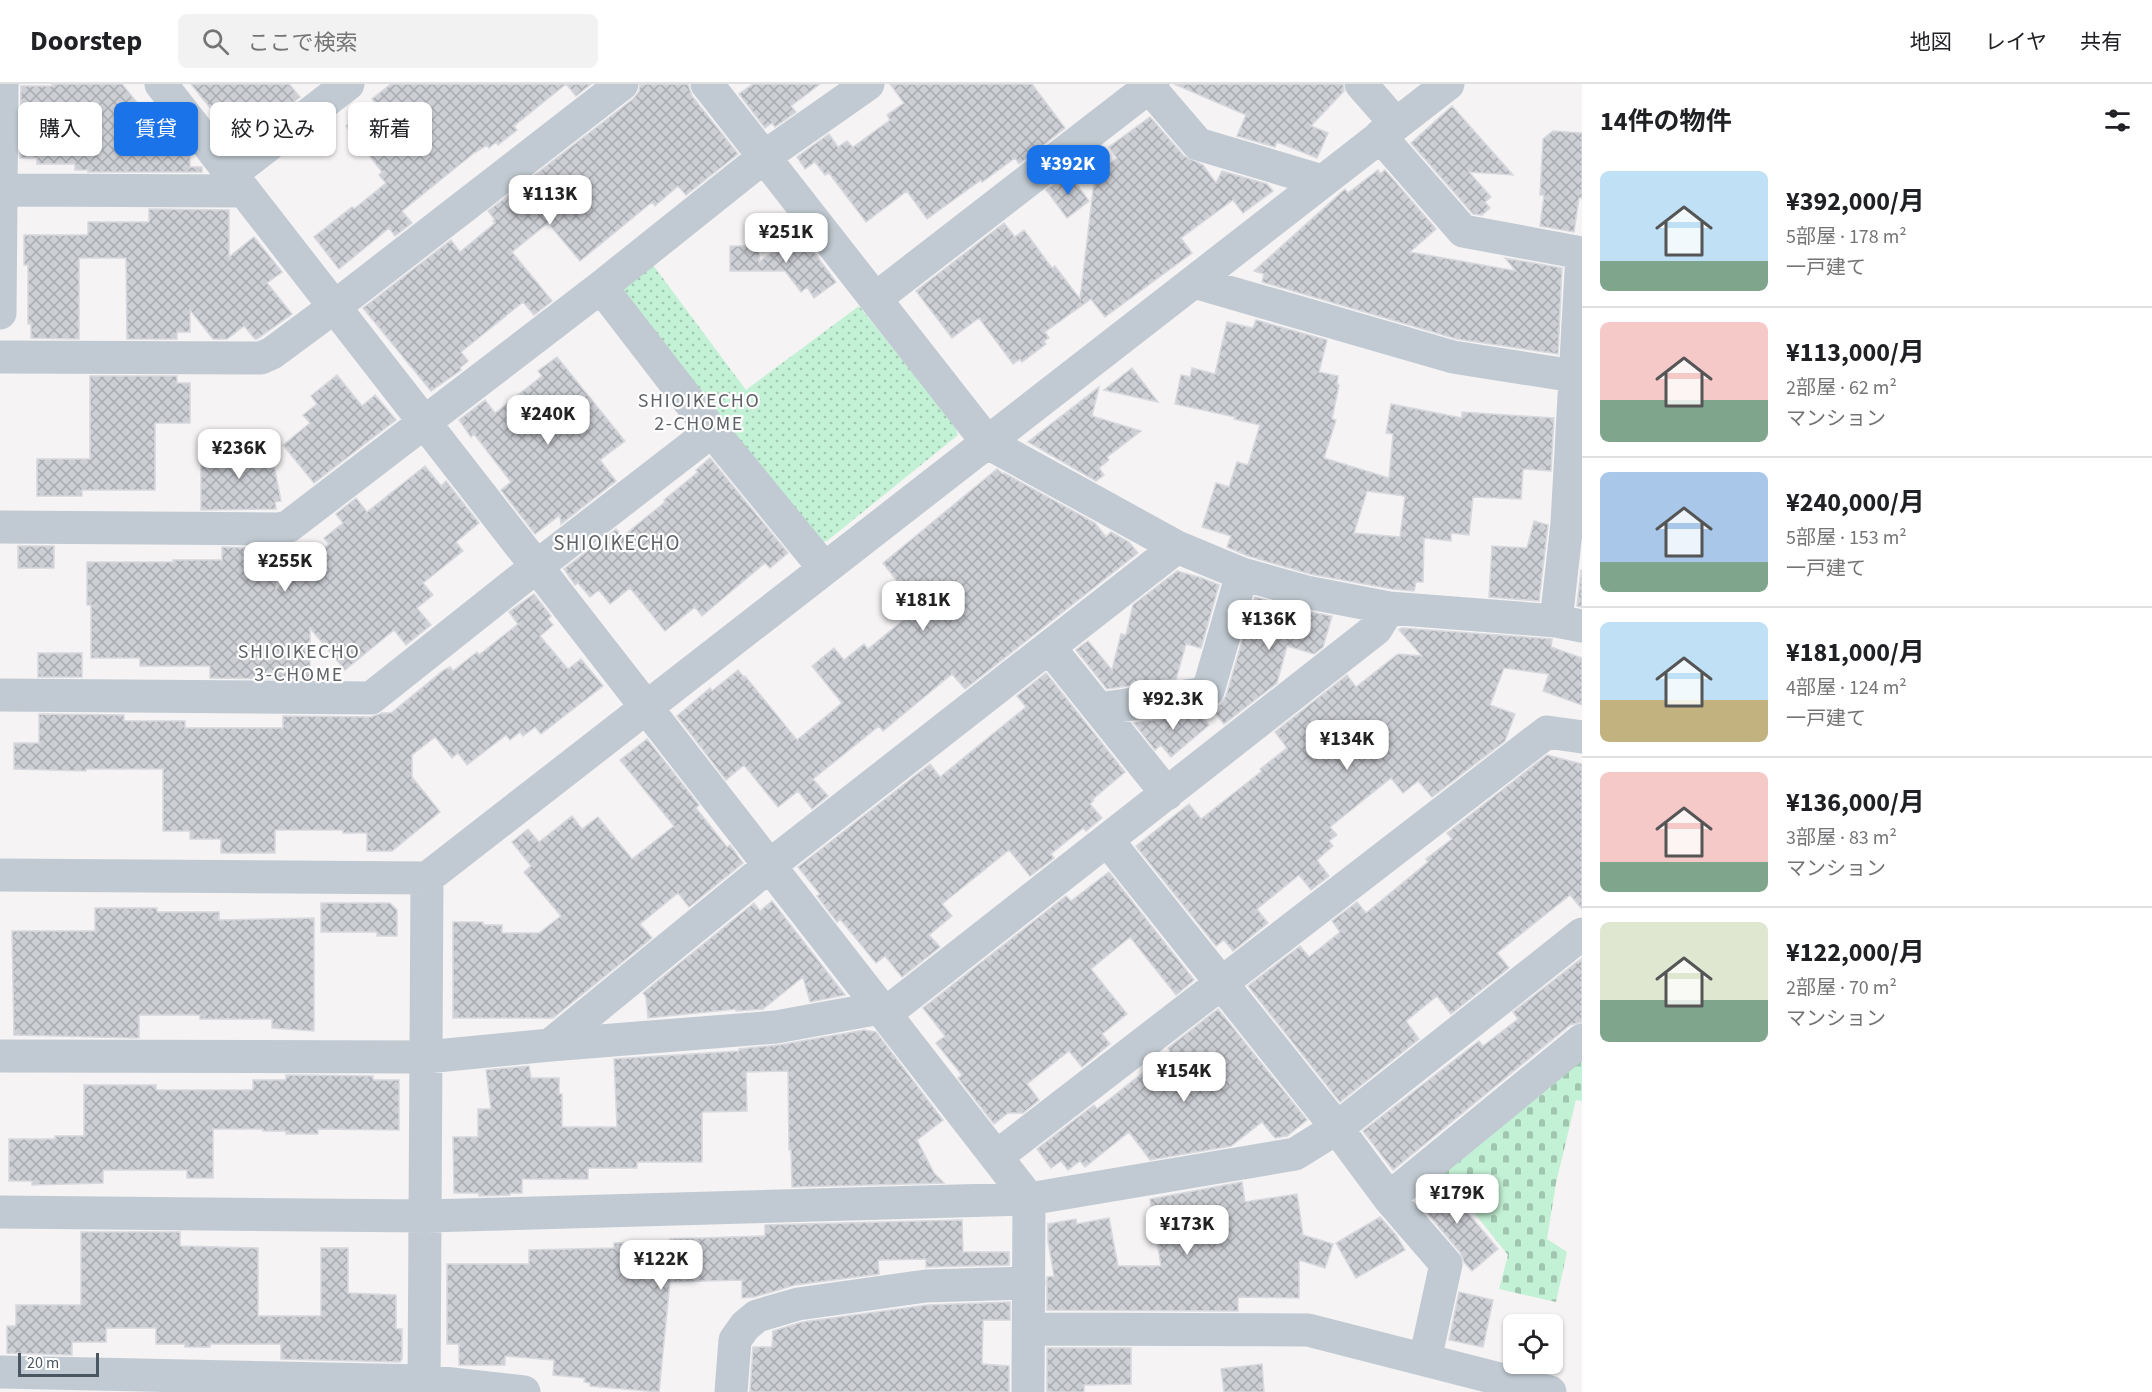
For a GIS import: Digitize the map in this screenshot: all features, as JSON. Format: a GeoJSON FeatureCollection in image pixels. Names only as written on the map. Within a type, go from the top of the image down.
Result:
{"type":"FeatureCollection","features":[{"type":"Feature","properties":{"kind":"street"},"geometry":{"type":"LineString","coordinates":[[0,313],[2,84]]}},
{"type":"Feature","properties":{"kind":"street"},"geometry":{"type":"LineString","coordinates":[[161,84],[333,308],[1029,1199],[1028,1392]]}},
{"type":"Feature","properties":{"kind":"street"},"geometry":{"type":"LineString","coordinates":[[1,190],[237,183],[348,84]]}},
{"type":"Feature","properties":{"kind":"street"},"geometry":{"type":"LineString","coordinates":[[0,357],[261,358],[272,353],[333,308],[622,84]]}},
{"type":"Feature","properties":{"kind":"street"},"geometry":{"type":"LineString","coordinates":[[707,84],[988,443],[1177,547],[1242,574],[1306,592],[1389,608],[1569,624],[1567,524],[1578,412],[1574,376],[1582,253],[1464,231],[1388,130],[1361,84]]}},
{"type":"Feature","properties":{"kind":"street"},"geometry":{"type":"LineString","coordinates":[[0,527],[280,529],[289,526],[601,287],[764,157],[868,84]]}},
{"type":"Feature","properties":{"kind":"street"},"geometry":{"type":"LineString","coordinates":[[0,875],[428,878],[1448,84]]}},
{"type":"Feature","properties":{"kind":"street"},"geometry":{"type":"LineString","coordinates":[[875,299],[1151,86],[1198,144],[1322,181]]}},
{"type":"Feature","properties":{"kind":"street"},"geometry":{"type":"LineString","coordinates":[[1194,282],[1452,357],[1574,376]]}},
{"type":"Feature","properties":{"kind":"street"},"geometry":{"type":"LineString","coordinates":[[601,287],[712,431],[824,568]]}},
{"type":"Feature","properties":{"kind":"street"},"geometry":{"type":"LineString","coordinates":[[0,694],[371,698],[712,431]]}},
{"type":"Feature","properties":{"kind":"street"},"geometry":{"type":"LineString","coordinates":[[550,1045],[769,866],[1177,547]]}},
{"type":"Feature","properties":{"kind":"street"},"geometry":{"type":"LineString","coordinates":[[1099,709],[1208,691],[1242,574]]}},
{"type":"Feature","properties":{"kind":"street"},"geometry":{"type":"LineString","coordinates":[[0,1056],[426,1057],[776,1026],[882,1011],[1108,841],[1376,630],[1389,608]]}},
{"type":"Feature","properties":{"kind":"street"},"geometry":{"type":"LineString","coordinates":[[1049,647],[1167,794]]}},
{"type":"Feature","properties":{"kind":"street"},"geometry":{"type":"LineString","coordinates":[[996,1157],[1546,732],[1582,737]]}},
{"type":"Feature","properties":{"kind":"street"},"geometry":{"type":"LineString","coordinates":[[1108,841],[1389,1198],[1446,1264],[1425,1360]]}},
{"type":"Feature","properties":{"kind":"street"},"geometry":{"type":"LineString","coordinates":[[424,1386],[428,878]]}},
{"type":"Feature","properties":{"kind":"street"},"geometry":{"type":"LineString","coordinates":[[0,1212],[426,1216],[1029,1199],[1295,1154],[1336,1128],[1582,934]]}},
{"type":"Feature","properties":{"kind":"street"},"geometry":{"type":"LineString","coordinates":[[1389,1198],[1582,1040]]}},
{"type":"Feature","properties":{"kind":"street"},"geometry":{"type":"LineString","coordinates":[[731,1392],[735,1340],[745,1326],[757,1316],[798,1304],[926,1286],[1029,1283]]}},
{"type":"Feature","properties":{"kind":"street"},"geometry":{"type":"LineString","coordinates":[[1029,1329],[1308,1330],[1550,1392]]}},
{"type":"Feature","properties":{"kind":"street"},"geometry":{"type":"LineString","coordinates":[[0,1372],[424,1386],[524,1392]]}},
{"type":"Feature","properties":{"kind":"green space"},"geometry":{"type":"Polygon","coordinates":[[[650,261],[746,390],[859,306],[955,426],[958,435],[827,541],[814,542],[624,298],[622,284],[650,261]]]}},
{"type":"Feature","properties":{"kind":"green space"},"geometry":{"type":"Polygon","coordinates":[[[1582,1054],[1582,1101],[1576,1100],[1556,1183],[1547,1239],[1567,1252],[1556,1302],[1499,1289],[1508,1255],[1438,1168],[1582,1054]]]}},
{"type":"Feature","properties":{"kind":"building"},"geometry":{"type":"Polygon","coordinates":[[[52,84],[122,84],[137,102],[114,102],[114,156],[190,156],[190,167],[202,167],[202,172],[88,172],[88,170],[75,170],[75,164],[37,164],[37,158],[20,158],[20,156],[102,156],[102,102],[21,102],[21,86],[53,86],[52,84]]]}},
{"type":"Feature","properties":{"kind":"building"},"geometry":{"type":"Polygon","coordinates":[[[191,84],[289,84],[300,97],[294,102],[210,102],[210,108],[191,84]]]}},
{"type":"Feature","properties":{"kind":"building"},"geometry":{"type":"Polygon","coordinates":[[[391,84],[566,84],[514,126],[517,130],[498,145],[496,142],[489,148],[487,145],[474,153],[402,211],[412,223],[395,236],[389,228],[339,269],[314,237],[386,183],[379,175],[382,172],[369,156],[432,156],[432,102],[374,102],[372,99],[391,84]]]}},
{"type":"Feature","properties":{"kind":"building"},"geometry":{"type":"Polygon","coordinates":[[[566,84],[591,84],[576,96],[566,84]]]}},
{"type":"Feature","properties":{"kind":"building"},"geometry":{"type":"Polygon","coordinates":[[[640,84],[688,84],[692,96],[738,154],[686,195],[678,186],[655,206],[652,202],[580,261],[548,223],[512,252],[552,301],[534,315],[523,302],[461,352],[468,361],[460,368],[461,370],[431,391],[363,308],[451,240],[460,252],[495,223],[488,211],[633,99],[639,92],[640,84]]]}},
{"type":"Feature","properties":{"kind":"building"},"geometry":{"type":"Polygon","coordinates":[[[753,84],[820,84],[791,106],[796,112],[775,127],[772,123],[765,128],[739,94],[753,84]]]}},
{"type":"Feature","properties":{"kind":"building"},"geometry":{"type":"Polygon","coordinates":[[[890,84],[1032,84],[1065,128],[1019,164],[1015,158],[927,219],[907,191],[866,222],[829,173],[825,175],[815,162],[805,169],[797,157],[829,134],[838,147],[847,141],[853,147],[890,120],[887,115],[904,103],[890,84]]]}},
{"type":"Feature","properties":{"kind":"building"},"geometry":{"type":"Polygon","coordinates":[[[1174,84],[1343,84],[1344,91],[1311,126],[1328,133],[1317,158],[1277,142],[1275,147],[1237,136],[1246,115],[1174,84]]]}},
{"type":"Feature","properties":{"kind":"building"},"geometry":{"type":"Polygon","coordinates":[[[1452,106],[1513,175],[1469,172],[1491,197],[1485,202],[1490,208],[1482,215],[1473,214],[1411,143],[1452,106]]]}},
{"type":"Feature","properties":{"kind":"building"},"geometry":{"type":"Polygon","coordinates":[[[1150,117],[1184,156],[1203,165],[1216,183],[1222,171],[1267,184],[1273,191],[1243,213],[1233,200],[1181,238],[1192,253],[1105,317],[1091,299],[1045,332],[1049,338],[1044,341],[1046,344],[1022,362],[1020,359],[1013,364],[979,318],[952,338],[916,291],[1004,223],[1015,237],[1024,230],[1052,268],[1055,266],[1080,299],[1095,174],[1117,158],[1109,147],[1150,117]]]}},
{"type":"Feature","properties":{"kind":"building"},"geometry":{"type":"Polygon","coordinates":[[[1553,131],[1582,133],[1582,198],[1579,198],[1574,232],[1540,226],[1544,195],[1540,195],[1543,139],[1553,131]]]}},
{"type":"Feature","properties":{"kind":"building"},"geometry":{"type":"Polygon","coordinates":[[[1378,170],[1380,174],[1385,170],[1436,229],[1410,252],[1516,271],[1505,258],[1562,268],[1558,354],[1457,339],[1262,282],[1264,274],[1254,271],[1345,189],[1348,193],[1378,170]]]}},
{"type":"Feature","properties":{"kind":"building"},"geometry":{"type":"Polygon","coordinates":[[[1071,176],[1089,201],[1067,218],[1046,190],[1064,177],[1066,180],[1071,176]]]}},
{"type":"Feature","properties":{"kind":"building"},"geometry":{"type":"Polygon","coordinates":[[[149,209],[229,210],[229,257],[254,237],[282,272],[267,283],[292,314],[257,339],[244,326],[227,339],[213,339],[190,310],[190,332],[177,332],[177,339],[127,339],[126,258],[79,258],[79,339],[31,338],[31,324],[28,324],[28,265],[24,265],[24,235],[88,235],[88,222],[149,222],[149,209]]]}},
{"type":"Feature","properties":{"kind":"building"},"geometry":{"type":"Polygon","coordinates":[[[799,232],[836,282],[814,298],[807,287],[801,292],[785,271],[730,271],[730,246],[759,246],[759,262],[799,232]]]}},
{"type":"Feature","properties":{"kind":"building"},"geometry":{"type":"Polygon","coordinates":[[[1256,320],[1327,340],[1319,372],[1338,376],[1337,384],[1339,385],[1332,419],[1336,420],[1324,458],[1389,478],[1393,434],[1386,433],[1391,404],[1462,418],[1462,412],[1554,418],[1551,471],[1523,469],[1521,499],[1473,497],[1469,535],[1451,533],[1451,541],[1424,538],[1423,582],[1416,582],[1414,591],[1310,574],[1248,556],[1227,547],[1231,536],[1202,527],[1216,483],[1229,487],[1237,462],[1248,465],[1260,425],[1175,404],[1181,375],[1190,377],[1192,368],[1215,374],[1227,322],[1253,328],[1256,320]],[[1367,491],[1354,533],[1400,537],[1405,496],[1367,491]]]}},
{"type":"Feature","properties":{"kind":"building"},"geometry":{"type":"Polygon","coordinates":[[[557,357],[625,441],[600,460],[616,481],[561,524],[560,515],[535,534],[501,490],[511,482],[474,434],[471,437],[459,420],[485,400],[495,413],[542,376],[538,371],[557,357]]]}},
{"type":"Feature","properties":{"kind":"building"},"geometry":{"type":"Polygon","coordinates":[[[1132,368],[1158,402],[1104,390],[1132,368]]]}},
{"type":"Feature","properties":{"kind":"building"},"geometry":{"type":"Polygon","coordinates":[[[337,375],[362,406],[375,395],[396,420],[314,483],[283,445],[310,423],[303,415],[317,404],[311,396],[337,375]]]}},
{"type":"Feature","properties":{"kind":"building"},"geometry":{"type":"Polygon","coordinates":[[[90,376],[177,376],[177,383],[190,383],[190,423],[155,423],[155,490],[82,490],[82,496],[37,496],[37,459],[90,459],[90,376]]]}},
{"type":"Feature","properties":{"kind":"building"},"geometry":{"type":"Polygon","coordinates":[[[1099,387],[1092,416],[1141,431],[1107,457],[1109,460],[1099,468],[1104,475],[1096,481],[1028,442],[1099,387]]]}},
{"type":"Feature","properties":{"kind":"building"},"geometry":{"type":"Polygon","coordinates":[[[271,450],[281,501],[275,502],[276,509],[201,510],[201,451],[271,450]]]}},
{"type":"Feature","properties":{"kind":"building"},"geometry":{"type":"Polygon","coordinates":[[[710,458],[788,553],[770,568],[765,563],[702,616],[695,607],[665,631],[630,588],[610,604],[599,590],[590,597],[578,583],[575,585],[564,569],[616,529],[622,537],[665,502],[664,500],[698,472],[696,470],[710,458]]]}},
{"type":"Feature","properties":{"kind":"building"},"geometry":{"type":"Polygon","coordinates":[[[425,466],[441,486],[446,481],[479,523],[456,542],[463,551],[423,583],[433,595],[417,608],[431,625],[406,645],[394,630],[345,670],[310,628],[310,679],[210,678],[210,666],[140,666],[140,658],[91,658],[91,605],[87,605],[87,562],[222,560],[222,547],[245,548],[245,560],[276,560],[276,589],[329,544],[324,538],[343,523],[336,514],[356,498],[367,512],[425,466]]]}},
{"type":"Feature","properties":{"kind":"building"},"geometry":{"type":"Polygon","coordinates":[[[997,469],[1095,523],[1106,537],[1111,532],[1129,542],[1138,553],[965,689],[952,674],[883,731],[879,726],[813,779],[828,796],[812,809],[798,791],[778,807],[744,765],[726,780],[677,716],[710,688],[712,691],[738,670],[797,740],[842,703],[812,666],[834,648],[844,660],[864,644],[868,649],[918,608],[883,563],[997,469]]]}},
{"type":"Feature","properties":{"kind":"building"},"geometry":{"type":"Polygon","coordinates":[[[1534,521],[1548,525],[1539,601],[1489,597],[1492,546],[1527,548],[1534,521]]]}},
{"type":"Feature","properties":{"kind":"building"},"geometry":{"type":"Polygon","coordinates":[[[18,546],[54,546],[54,568],[18,568],[18,546]]]}},
{"type":"Feature","properties":{"kind":"building"},"geometry":{"type":"Polygon","coordinates":[[[1582,570],[1582,607],[1577,606],[1582,570]]]}},
{"type":"Feature","properties":{"kind":"building"},"geometry":{"type":"Polygon","coordinates":[[[1177,571],[1219,585],[1201,648],[1186,644],[1176,679],[1107,689],[1076,650],[1088,641],[1112,670],[1121,634],[1126,635],[1133,605],[1177,571]]]}},
{"type":"Feature","properties":{"kind":"building"},"geometry":{"type":"Polygon","coordinates":[[[534,594],[551,616],[548,619],[553,625],[540,636],[568,669],[581,659],[603,686],[541,734],[535,727],[523,736],[520,732],[510,740],[506,735],[467,765],[458,753],[452,758],[435,737],[412,755],[412,777],[440,812],[392,851],[367,851],[367,833],[343,833],[343,830],[275,830],[275,853],[221,853],[221,839],[190,839],[190,831],[163,831],[163,769],[86,769],[86,771],[14,769],[14,743],[39,743],[39,714],[124,715],[124,721],[185,721],[185,728],[283,728],[283,716],[371,717],[391,713],[444,670],[450,667],[453,671],[477,652],[479,655],[518,624],[509,612],[534,594]]]}},
{"type":"Feature","properties":{"kind":"building"},"geometry":{"type":"Polygon","coordinates":[[[1255,597],[1332,616],[1323,647],[1314,654],[1287,646],[1277,683],[1224,724],[1212,710],[1221,704],[1226,696],[1255,597]]]}},
{"type":"Feature","properties":{"kind":"building"},"geometry":{"type":"Polygon","coordinates":[[[1402,628],[1552,639],[1551,647],[1582,658],[1582,705],[1543,691],[1549,674],[1504,668],[1490,705],[1515,714],[1505,741],[1432,797],[1418,781],[1403,793],[1391,778],[1330,827],[1337,835],[1329,841],[1333,846],[1317,860],[1329,876],[1311,890],[1299,875],[1257,909],[1268,923],[1233,951],[1224,940],[1216,946],[1136,846],[1189,804],[1201,819],[1262,771],[1260,769],[1287,748],[1275,732],[1347,675],[1356,687],[1398,654],[1422,656],[1399,630],[1402,628]]]}},
{"type":"Feature","properties":{"kind":"building"},"geometry":{"type":"Polygon","coordinates":[[[38,653],[82,653],[82,677],[38,677],[38,653]]]}},
{"type":"Feature","properties":{"kind":"building"},"geometry":{"type":"Polygon","coordinates":[[[1046,673],[1125,772],[1090,804],[1102,818],[1086,831],[1083,828],[1051,854],[1054,858],[1030,876],[1009,850],[942,904],[952,916],[929,935],[940,947],[902,977],[885,956],[876,963],[840,919],[837,922],[817,896],[820,894],[798,867],[930,764],[940,777],[1026,707],[1017,696],[1046,673]]]}},
{"type":"Feature","properties":{"kind":"building"},"geometry":{"type":"Polygon","coordinates":[[[1199,713],[1209,725],[1171,757],[1161,745],[1155,750],[1134,723],[1199,713]]]}},
{"type":"Feature","properties":{"kind":"building"},"geometry":{"type":"Polygon","coordinates":[[[647,739],[699,805],[696,808],[727,847],[730,845],[743,863],[689,907],[678,893],[640,924],[652,938],[553,1018],[453,1018],[453,922],[483,922],[483,925],[502,925],[502,933],[539,933],[561,916],[524,872],[531,866],[512,842],[528,829],[539,842],[572,816],[582,829],[598,817],[632,859],[674,826],[620,760],[647,739]]]}},
{"type":"Feature","properties":{"kind":"building"},"geometry":{"type":"Polygon","coordinates":[[[1547,755],[1582,764],[1582,909],[1570,895],[1497,953],[1509,968],[1451,1014],[1437,996],[1406,1021],[1419,1039],[1340,1102],[1248,986],[1300,946],[1309,957],[1340,932],[1332,921],[1357,902],[1366,913],[1452,839],[1447,833],[1547,755]]]}},
{"type":"Feature","properties":{"kind":"building"},"geometry":{"type":"Polygon","coordinates":[[[1109,872],[1194,980],[1176,995],[1130,937],[1091,969],[1127,1014],[1102,1034],[1110,1044],[1082,1067],[1069,1051],[1027,1084],[1039,1100],[1023,1113],[1008,1113],[994,1124],[958,1078],[962,1075],[936,1043],[945,1036],[923,1008],[1066,896],[1071,901],[1109,872]]]}},
{"type":"Feature","properties":{"kind":"building"},"geometry":{"type":"Polygon","coordinates":[[[772,901],[845,995],[810,1002],[803,977],[763,1009],[736,1011],[736,1009],[648,1018],[646,997],[643,993],[754,903],[760,911],[772,901]]]}},
{"type":"Feature","properties":{"kind":"building"},"geometry":{"type":"Polygon","coordinates":[[[321,903],[390,903],[397,910],[397,936],[377,936],[377,932],[321,932],[321,903]]]}},
{"type":"Feature","properties":{"kind":"building"},"geometry":{"type":"Polygon","coordinates":[[[95,908],[157,908],[157,912],[219,912],[219,920],[314,918],[314,1031],[272,1028],[272,1019],[200,1019],[200,1015],[139,1015],[139,1038],[14,1035],[12,931],[95,931],[95,908]]]}},
{"type":"Feature","properties":{"kind":"building"},"geometry":{"type":"Polygon","coordinates":[[[1582,958],[1582,1022],[1570,1025],[1393,1170],[1363,1131],[1479,1041],[1483,1046],[1518,1019],[1513,1012],[1582,958]]]}},
{"type":"Feature","properties":{"kind":"building"},"geometry":{"type":"Polygon","coordinates":[[[1218,1009],[1307,1120],[1287,1136],[1275,1138],[1262,1122],[1231,1146],[1150,1160],[1129,1132],[1085,1167],[1080,1161],[1068,1170],[1061,1161],[1051,1168],[1037,1149],[1094,1105],[1097,1109],[1218,1009]]]}},
{"type":"Feature","properties":{"kind":"building"},"geometry":{"type":"Polygon","coordinates":[[[864,1030],[876,1032],[943,1120],[917,1140],[934,1173],[944,1183],[792,1187],[788,1071],[746,1072],[747,1111],[702,1112],[702,1162],[637,1162],[637,1168],[588,1168],[588,1179],[522,1179],[522,1193],[510,1193],[510,1195],[479,1196],[479,1193],[454,1193],[453,1137],[478,1137],[478,1109],[491,1109],[486,1070],[529,1066],[531,1078],[559,1078],[559,1094],[562,1094],[562,1127],[617,1127],[614,1059],[739,1051],[739,1049],[779,1045],[864,1030]]]}},
{"type":"Feature","properties":{"kind":"building"},"geometry":{"type":"Polygon","coordinates":[[[286,1075],[373,1076],[373,1080],[399,1080],[399,1130],[318,1129],[318,1134],[286,1134],[286,1131],[263,1131],[263,1129],[213,1129],[213,1178],[187,1178],[187,1170],[103,1170],[103,1183],[32,1185],[32,1181],[9,1181],[9,1139],[55,1139],[55,1136],[84,1136],[84,1085],[156,1085],[156,1090],[253,1090],[253,1080],[286,1080],[286,1075]]]}},
{"type":"Feature","properties":{"kind":"building"},"geometry":{"type":"Polygon","coordinates":[[[1440,1180],[1498,1249],[1472,1271],[1464,1262],[1460,1252],[1416,1200],[1440,1180]]]}},
{"type":"Feature","properties":{"kind":"building"},"geometry":{"type":"Polygon","coordinates":[[[1242,1182],[1245,1202],[1297,1194],[1303,1235],[1333,1244],[1325,1268],[1299,1260],[1299,1298],[1238,1297],[1238,1311],[1047,1310],[1047,1277],[1054,1276],[1048,1241],[1048,1224],[1076,1219],[1077,1224],[1109,1218],[1118,1266],[1161,1266],[1150,1199],[1242,1182]]]}},
{"type":"Feature","properties":{"kind":"building"},"geometry":{"type":"Polygon","coordinates":[[[1380,1217],[1396,1235],[1405,1250],[1356,1278],[1336,1243],[1380,1217]]]}},
{"type":"Feature","properties":{"kind":"building"},"geometry":{"type":"Polygon","coordinates":[[[962,1220],[963,1252],[1009,1252],[1009,1265],[926,1267],[926,1259],[878,1260],[879,1274],[795,1285],[754,1297],[742,1298],[742,1280],[670,1282],[659,1392],[590,1386],[590,1383],[584,1382],[585,1378],[553,1375],[554,1360],[505,1356],[505,1365],[459,1365],[459,1344],[447,1344],[447,1264],[529,1264],[529,1250],[614,1248],[614,1243],[765,1236],[765,1225],[962,1220]]]}},
{"type":"Feature","properties":{"kind":"building"},"geometry":{"type":"Polygon","coordinates":[[[81,1232],[180,1232],[180,1246],[258,1248],[258,1316],[321,1316],[321,1248],[348,1248],[348,1293],[396,1295],[396,1329],[402,1329],[402,1359],[400,1362],[281,1359],[281,1344],[210,1344],[210,1347],[185,1347],[185,1344],[156,1344],[156,1328],[106,1328],[106,1342],[72,1342],[72,1355],[7,1353],[7,1326],[16,1326],[16,1305],[81,1305],[81,1232]]]}},
{"type":"Feature","properties":{"kind":"building"},"geometry":{"type":"Polygon","coordinates":[[[1459,1292],[1493,1300],[1483,1347],[1449,1340],[1459,1292]]]}},
{"type":"Feature","properties":{"kind":"building"},"geometry":{"type":"Polygon","coordinates":[[[1010,1302],[1010,1320],[983,1320],[982,1364],[1009,1366],[1009,1392],[750,1392],[753,1347],[772,1347],[773,1331],[802,1322],[928,1305],[1010,1302]]]}},
{"type":"Feature","properties":{"kind":"building"},"geometry":{"type":"Polygon","coordinates":[[[1047,1348],[1131,1348],[1131,1384],[1084,1385],[1084,1392],[1047,1392],[1047,1348]]]}},
{"type":"Feature","properties":{"kind":"building"},"geometry":{"type":"Polygon","coordinates":[[[1262,1364],[1264,1392],[1224,1392],[1221,1369],[1262,1364]]]}},
{"type":"Feature","properties":{"kind":"district","name":"SHIOIKECHO 2-CHOME"},"geometry":{"type":"Point","coordinates":[699,412]}},
{"type":"Feature","properties":{"kind":"district","name":"SHIOIKECHO"},"geometry":{"type":"Point","coordinates":[617,543]}},
{"type":"Feature","properties":{"kind":"district","name":"SHIOIKECHO 3-CHOME"},"geometry":{"type":"Point","coordinates":[299,662]}}]}
